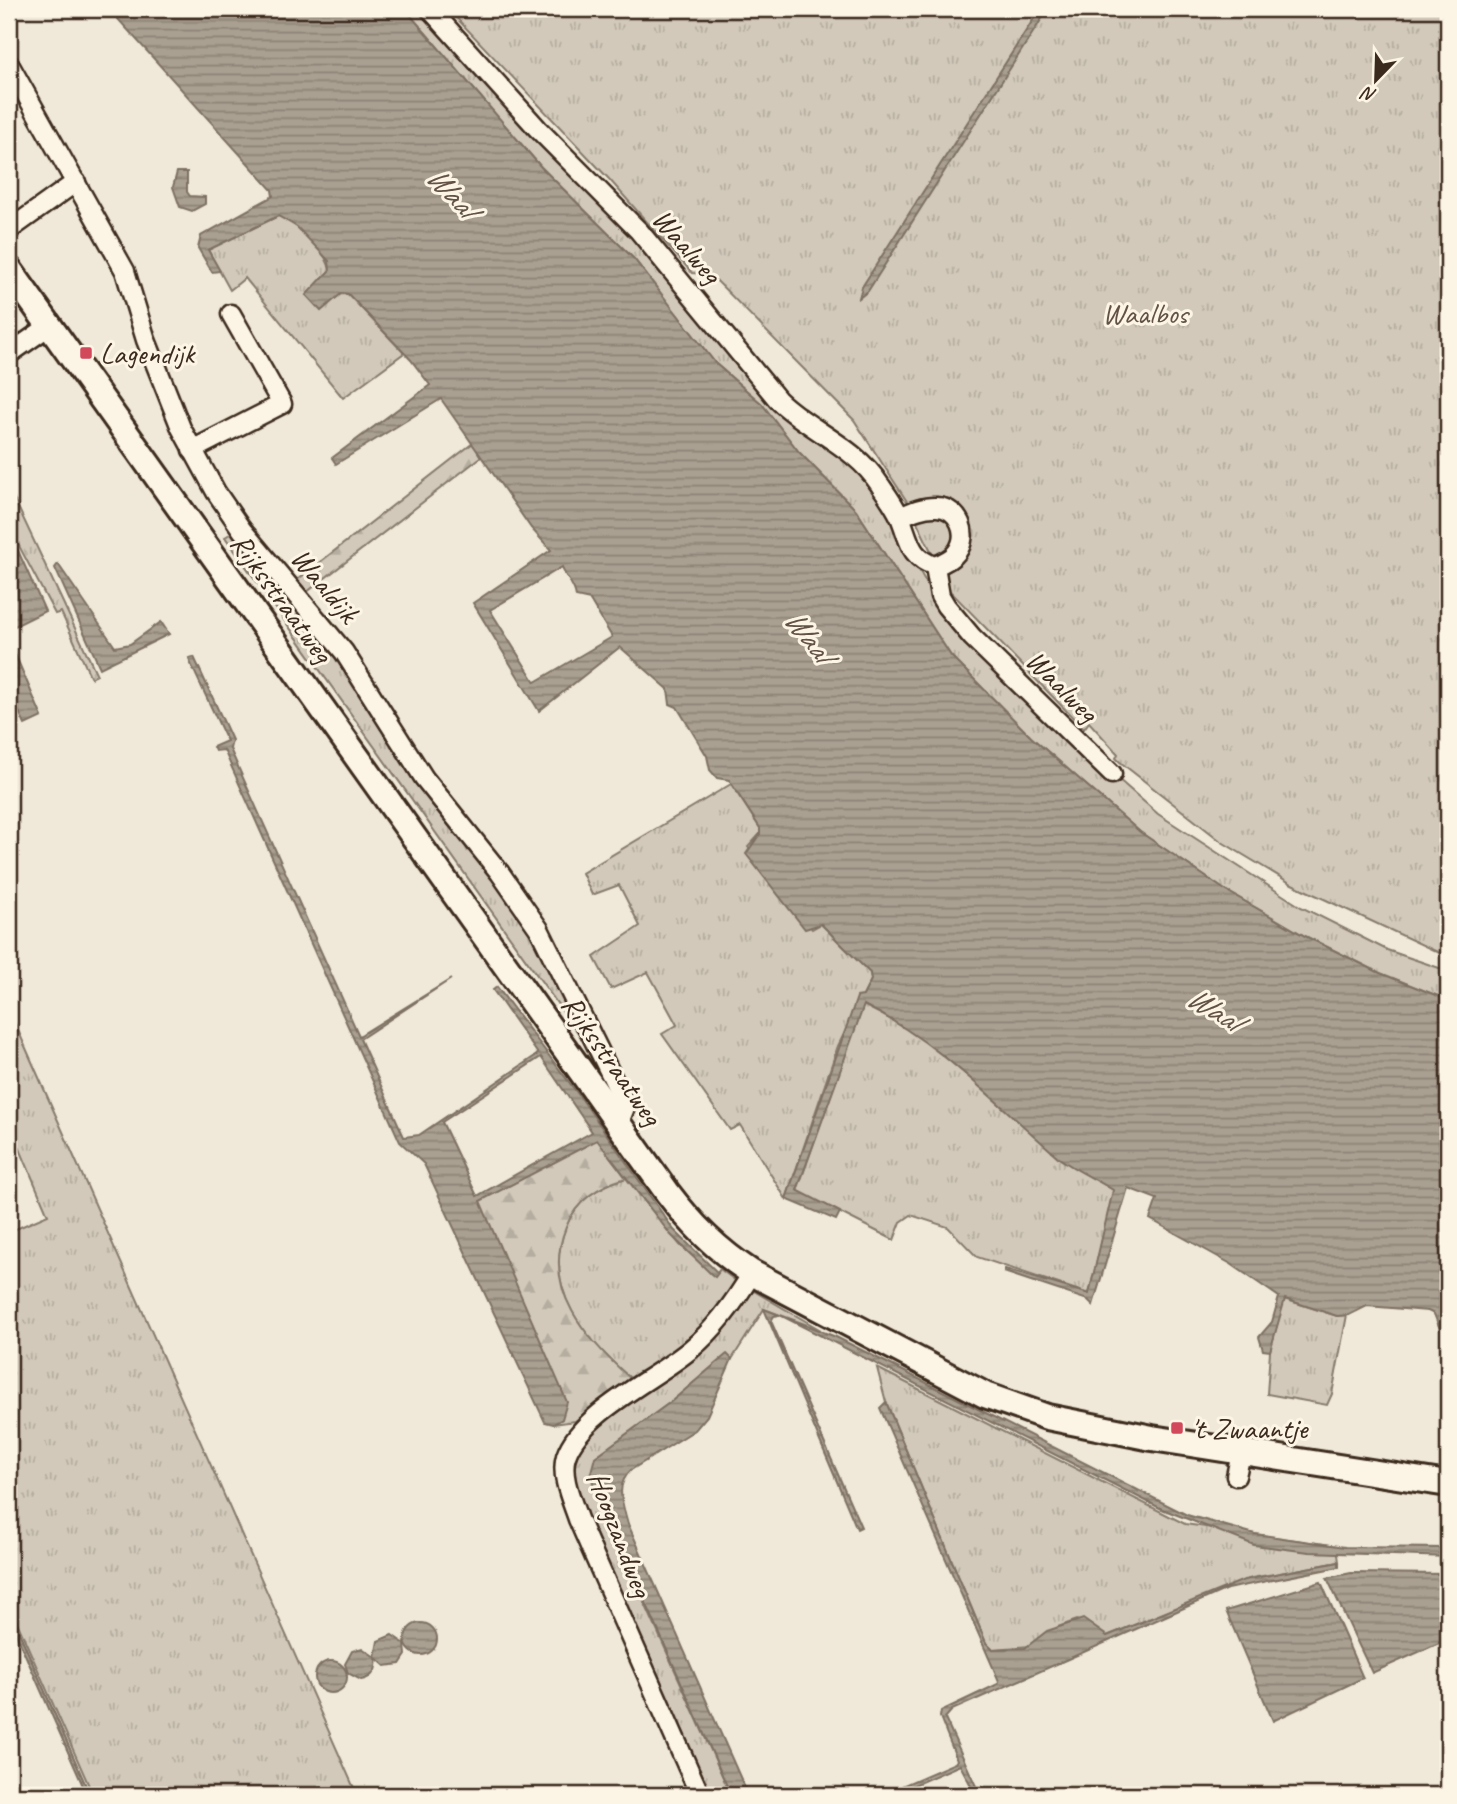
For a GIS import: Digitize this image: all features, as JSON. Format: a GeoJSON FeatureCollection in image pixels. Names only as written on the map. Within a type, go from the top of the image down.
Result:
{"type":"FeatureCollection","features":[{"type":"Feature","properties":{"kind":"street","name":"Waalweg"},"geometry":{"type":"LineString","coordinates":[[430,9],[538,129],[639,231],[778,400],[794,416],[863,463],[900,517],[909,546],[925,563],[935,566],[940,596],[946,606],[972,637],[1112,774]]}},
{"type":"Feature","properties":{"kind":"street","name":"Waaldijk"},"geometry":{"type":"LineString","coordinates":[[9,64],[125,271],[146,340],[192,450],[242,530],[344,652],[424,779],[500,873],[539,929],[626,1105],[619,1122]]}},
{"type":"Feature","properties":{"kind":"street"},"geometry":{"type":"LineString","coordinates":[[9,230],[76,182]]}},
{"type":"Feature","properties":{"kind":"street","name":"Rijksstraatweg"},"geometry":{"type":"LineString","coordinates":[[9,269],[689,1221],[723,1254],[752,1273],[985,1395],[1014,1406],[1239,1464],[1448,1484]]}},
{"type":"Feature","properties":{"kind":"street"},"geometry":{"type":"LineString","coordinates":[[192,450],[282,404],[231,314]]}},
{"type":"Feature","properties":{"kind":"street"},"geometry":{"type":"LineString","coordinates":[[9,354],[49,326]]}},
{"type":"Feature","properties":{"kind":"street"},"geometry":{"type":"LineString","coordinates":[[900,517],[939,506],[952,512],[962,525],[963,540],[957,552],[935,566]]}},
{"type":"Feature","properties":{"kind":"street","name":"Hoogzandweg"},"geometry":{"type":"LineString","coordinates":[[700,1795],[578,1519],[566,1479],[565,1459],[574,1439],[596,1417],[703,1338],[752,1273]]}},
{"type":"Feature","properties":{"kind":"green space"},"geometry":{"type":"Polygon","coordinates":[[[405,9],[427,9],[643,244],[759,393],[773,407],[832,444],[868,477],[935,599],[1109,771],[1158,814],[1301,907],[1387,950],[1448,971],[1448,1000],[1380,973],[1305,936],[1225,890],[1140,832],[1031,737],[951,656],[856,510],[799,452],[762,404],[716,364],[634,259],[541,167],[405,9]]]}},
{"type":"Feature","properties":{"kind":"green space","name":"Waalbos"},"geometry":{"type":"Polygon","coordinates":[[[448,9],[1448,9],[1448,957],[1292,884],[1222,842],[1120,762],[1116,758],[1118,754],[1089,722],[1084,729],[950,591],[908,503],[854,420],[706,270],[703,274],[692,273],[609,179],[448,9]]]}},
{"type":"Feature","properties":{"kind":"green space"},"geometry":{"type":"Polygon","coordinates":[[[278,216],[310,238],[323,254],[330,270],[307,295],[348,294],[404,353],[343,398],[245,278],[230,290],[208,250],[278,216]]]}},
{"type":"Feature","properties":{"kind":"green space"},"geometry":{"type":"Polygon","coordinates":[[[473,443],[481,457],[307,592],[297,580],[473,443]]]}},
{"type":"Feature","properties":{"kind":"green space"},"geometry":{"type":"Polygon","coordinates":[[[9,488],[97,675],[91,678],[61,612],[55,614],[9,527],[9,488]]]}},
{"type":"Feature","properties":{"kind":"green space"},"geometry":{"type":"Polygon","coordinates":[[[237,530],[305,606],[546,950],[606,1072],[225,537],[237,530]]]}},
{"type":"Feature","properties":{"kind":"green space"},"geometry":{"type":"Polygon","coordinates":[[[731,784],[760,828],[760,834],[748,847],[812,929],[821,924],[870,973],[871,980],[838,1046],[786,1199],[740,1125],[730,1130],[662,1034],[677,1025],[648,972],[611,989],[594,957],[640,926],[619,885],[592,895],[582,873],[731,784]]]}},
{"type":"Feature","properties":{"kind":"green space"},"geometry":{"type":"Polygon","coordinates":[[[863,1005],[914,1031],[1017,1117],[1060,1159],[1114,1190],[1089,1294],[977,1257],[948,1227],[911,1215],[901,1222],[894,1240],[797,1191],[863,1005]]]}},
{"type":"Feature","properties":{"kind":"green space"},"geometry":{"type":"Polygon","coordinates":[[[9,1010],[357,1795],[93,1795],[9,1604],[9,1232],[48,1215],[9,1123],[9,1010]]]}},
{"type":"Feature","properties":{"kind":"green space"},"geometry":{"type":"Polygon","coordinates":[[[597,1139],[626,1178],[598,1190],[576,1209],[566,1227],[560,1250],[559,1271],[572,1311],[598,1347],[630,1378],[575,1421],[553,1424],[562,1419],[479,1201],[597,1139]]]}},
{"type":"Feature","properties":{"kind":"green space"},"geometry":{"type":"Polygon","coordinates":[[[626,1178],[680,1245],[715,1276],[720,1269],[736,1281],[713,1318],[697,1337],[676,1353],[630,1378],[598,1347],[572,1311],[559,1271],[560,1250],[566,1227],[576,1209],[598,1190],[626,1178]]]}},
{"type":"Feature","properties":{"kind":"green space"},"geometry":{"type":"Polygon","coordinates":[[[754,1291],[821,1330],[764,1309],[732,1359],[726,1355],[672,1401],[595,1457],[602,1508],[731,1795],[710,1795],[585,1515],[575,1471],[578,1452],[591,1430],[754,1291]]]}},
{"type":"Feature","properties":{"kind":"green space"},"geometry":{"type":"Polygon","coordinates":[[[1284,1299],[1337,1316],[1347,1315],[1332,1394],[1327,1405],[1267,1394],[1270,1351],[1284,1299]]]}},
{"type":"Feature","properties":{"kind":"green space"},"geometry":{"type":"Polygon","coordinates":[[[877,1368],[1185,1524],[1337,1546],[1339,1562],[1252,1578],[1107,1636],[1077,1620],[1058,1627],[1031,1646],[992,1649],[986,1643],[886,1402],[877,1368]]]}},
{"type":"Feature","properties":{"kind":"water","name":"Waal"},"geometry":{"type":"Polygon","coordinates":[[[109,9],[405,9],[541,167],[634,259],[716,364],[762,404],[799,452],[856,510],[951,656],[1031,737],[1140,832],[1225,890],[1305,936],[1380,973],[1448,1000],[1448,1329],[1440,1329],[1434,1314],[1428,1311],[1367,1306],[1349,1315],[1337,1316],[1285,1299],[1270,1351],[1263,1350],[1259,1337],[1272,1322],[1279,1297],[1231,1264],[1150,1219],[1157,1199],[1128,1188],[1093,1305],[1088,1300],[1004,1272],[1005,1269],[1089,1294],[1113,1190],[1064,1162],[943,1055],[892,1020],[864,1005],[797,1190],[840,1212],[836,1220],[786,1199],[857,997],[863,996],[871,980],[870,973],[821,924],[805,929],[746,854],[760,834],[760,828],[729,780],[717,778],[710,770],[707,756],[677,707],[670,704],[668,689],[620,647],[539,711],[473,603],[551,550],[531,528],[441,399],[336,464],[332,458],[430,385],[411,360],[348,294],[342,293],[321,311],[306,295],[330,270],[329,261],[297,227],[278,216],[208,250],[220,271],[212,272],[198,248],[201,236],[273,196],[272,190],[109,9]],[[562,567],[490,610],[535,682],[612,637],[590,600],[576,597],[562,567]]]}},
{"type":"Feature","properties":{"kind":"water"},"geometry":{"type":"Polygon","coordinates":[[[1040,9],[1048,9],[868,291],[859,298],[862,287],[1040,9]]]}},
{"type":"Feature","properties":{"kind":"water"},"geometry":{"type":"Polygon","coordinates":[[[177,172],[187,172],[187,192],[190,196],[205,197],[205,204],[192,211],[180,207],[173,187],[177,172]]]}},
{"type":"Feature","properties":{"kind":"water"},"geometry":{"type":"Polygon","coordinates":[[[11,535],[45,611],[9,629],[9,539],[11,535]]]}},
{"type":"Feature","properties":{"kind":"water"},"geometry":{"type":"Polygon","coordinates":[[[58,564],[115,647],[130,644],[161,622],[169,634],[100,668],[55,568],[58,564]]]}},
{"type":"Feature","properties":{"kind":"water"},"geometry":{"type":"Polygon","coordinates":[[[9,640],[42,717],[25,725],[9,690],[9,640]]]}},
{"type":"Feature","properties":{"kind":"water"},"geometry":{"type":"Polygon","coordinates":[[[194,657],[232,740],[230,749],[359,1036],[451,979],[360,1039],[404,1137],[419,1135],[538,1054],[493,990],[497,987],[581,1098],[674,1230],[718,1273],[715,1277],[711,1274],[671,1235],[597,1140],[480,1201],[567,1402],[562,1419],[553,1424],[545,1422],[424,1164],[400,1142],[224,750],[215,751],[213,747],[227,741],[189,658],[194,657]],[[541,1057],[442,1122],[477,1196],[592,1132],[541,1057]]]}},
{"type":"Feature","properties":{"kind":"water"},"geometry":{"type":"Polygon","coordinates":[[[764,1309],[780,1315],[774,1316],[771,1321],[861,1527],[857,1529],[764,1309]]]}},
{"type":"Feature","properties":{"kind":"water"},"geometry":{"type":"Polygon","coordinates":[[[782,1316],[836,1337],[1187,1515],[1255,1534],[1345,1547],[1448,1548],[1448,1557],[1309,1552],[1254,1545],[1162,1509],[782,1316]]]}},
{"type":"Feature","properties":{"kind":"water"},"geometry":{"type":"Polygon","coordinates":[[[727,1354],[732,1359],[707,1416],[695,1430],[631,1470],[623,1482],[621,1496],[628,1524],[748,1795],[731,1795],[590,1476],[595,1457],[672,1401],[727,1354]]]}},
{"type":"Feature","properties":{"kind":"water"},"geometry":{"type":"Polygon","coordinates":[[[886,1402],[986,1643],[992,1649],[1025,1648],[1047,1631],[1083,1619],[1107,1636],[1244,1580],[1339,1562],[1339,1567],[1227,1589],[952,1710],[945,1718],[980,1795],[976,1795],[960,1765],[891,1795],[881,1795],[955,1763],[957,1760],[940,1717],[941,1711],[998,1684],[999,1681],[880,1408],[886,1402]]]}},
{"type":"Feature","properties":{"kind":"water"},"geometry":{"type":"Polygon","coordinates":[[[1351,1573],[1448,1574],[1448,1639],[1372,1673],[1327,1578],[1351,1573]]]}},
{"type":"Feature","properties":{"kind":"water"},"geometry":{"type":"Polygon","coordinates":[[[1321,1582],[1363,1678],[1273,1721],[1226,1611],[1321,1582]]]}},
{"type":"Feature","properties":{"kind":"water"},"geometry":{"type":"Polygon","coordinates":[[[9,1609],[90,1795],[87,1795],[9,1618],[9,1609]]]}},
{"type":"Feature","properties":{"kind":"water"},"geometry":{"type":"Polygon","coordinates":[[[421,1623],[432,1628],[437,1639],[432,1650],[421,1655],[410,1650],[405,1639],[410,1628],[421,1623]]]}},
{"type":"Feature","properties":{"kind":"water"},"geometry":{"type":"Polygon","coordinates":[[[392,1635],[405,1644],[406,1655],[400,1664],[385,1666],[376,1658],[375,1669],[369,1677],[361,1680],[348,1673],[345,1664],[352,1651],[362,1648],[375,1657],[378,1641],[392,1635]]]}},
{"type":"Feature","properties":{"kind":"water"},"geometry":{"type":"Polygon","coordinates":[[[331,1661],[342,1666],[347,1677],[342,1688],[331,1693],[320,1688],[315,1677],[320,1666],[331,1661]]]}},
{"type":"Feature","properties":{"kind":"place","name":"Lagendijk"},"geometry":{"type":"Point","coordinates":[86,353]}},
{"type":"Feature","properties":{"kind":"place","name":"'t Zwaantje"},"geometry":{"type":"Point","coordinates":[1177,1428]}}]}
